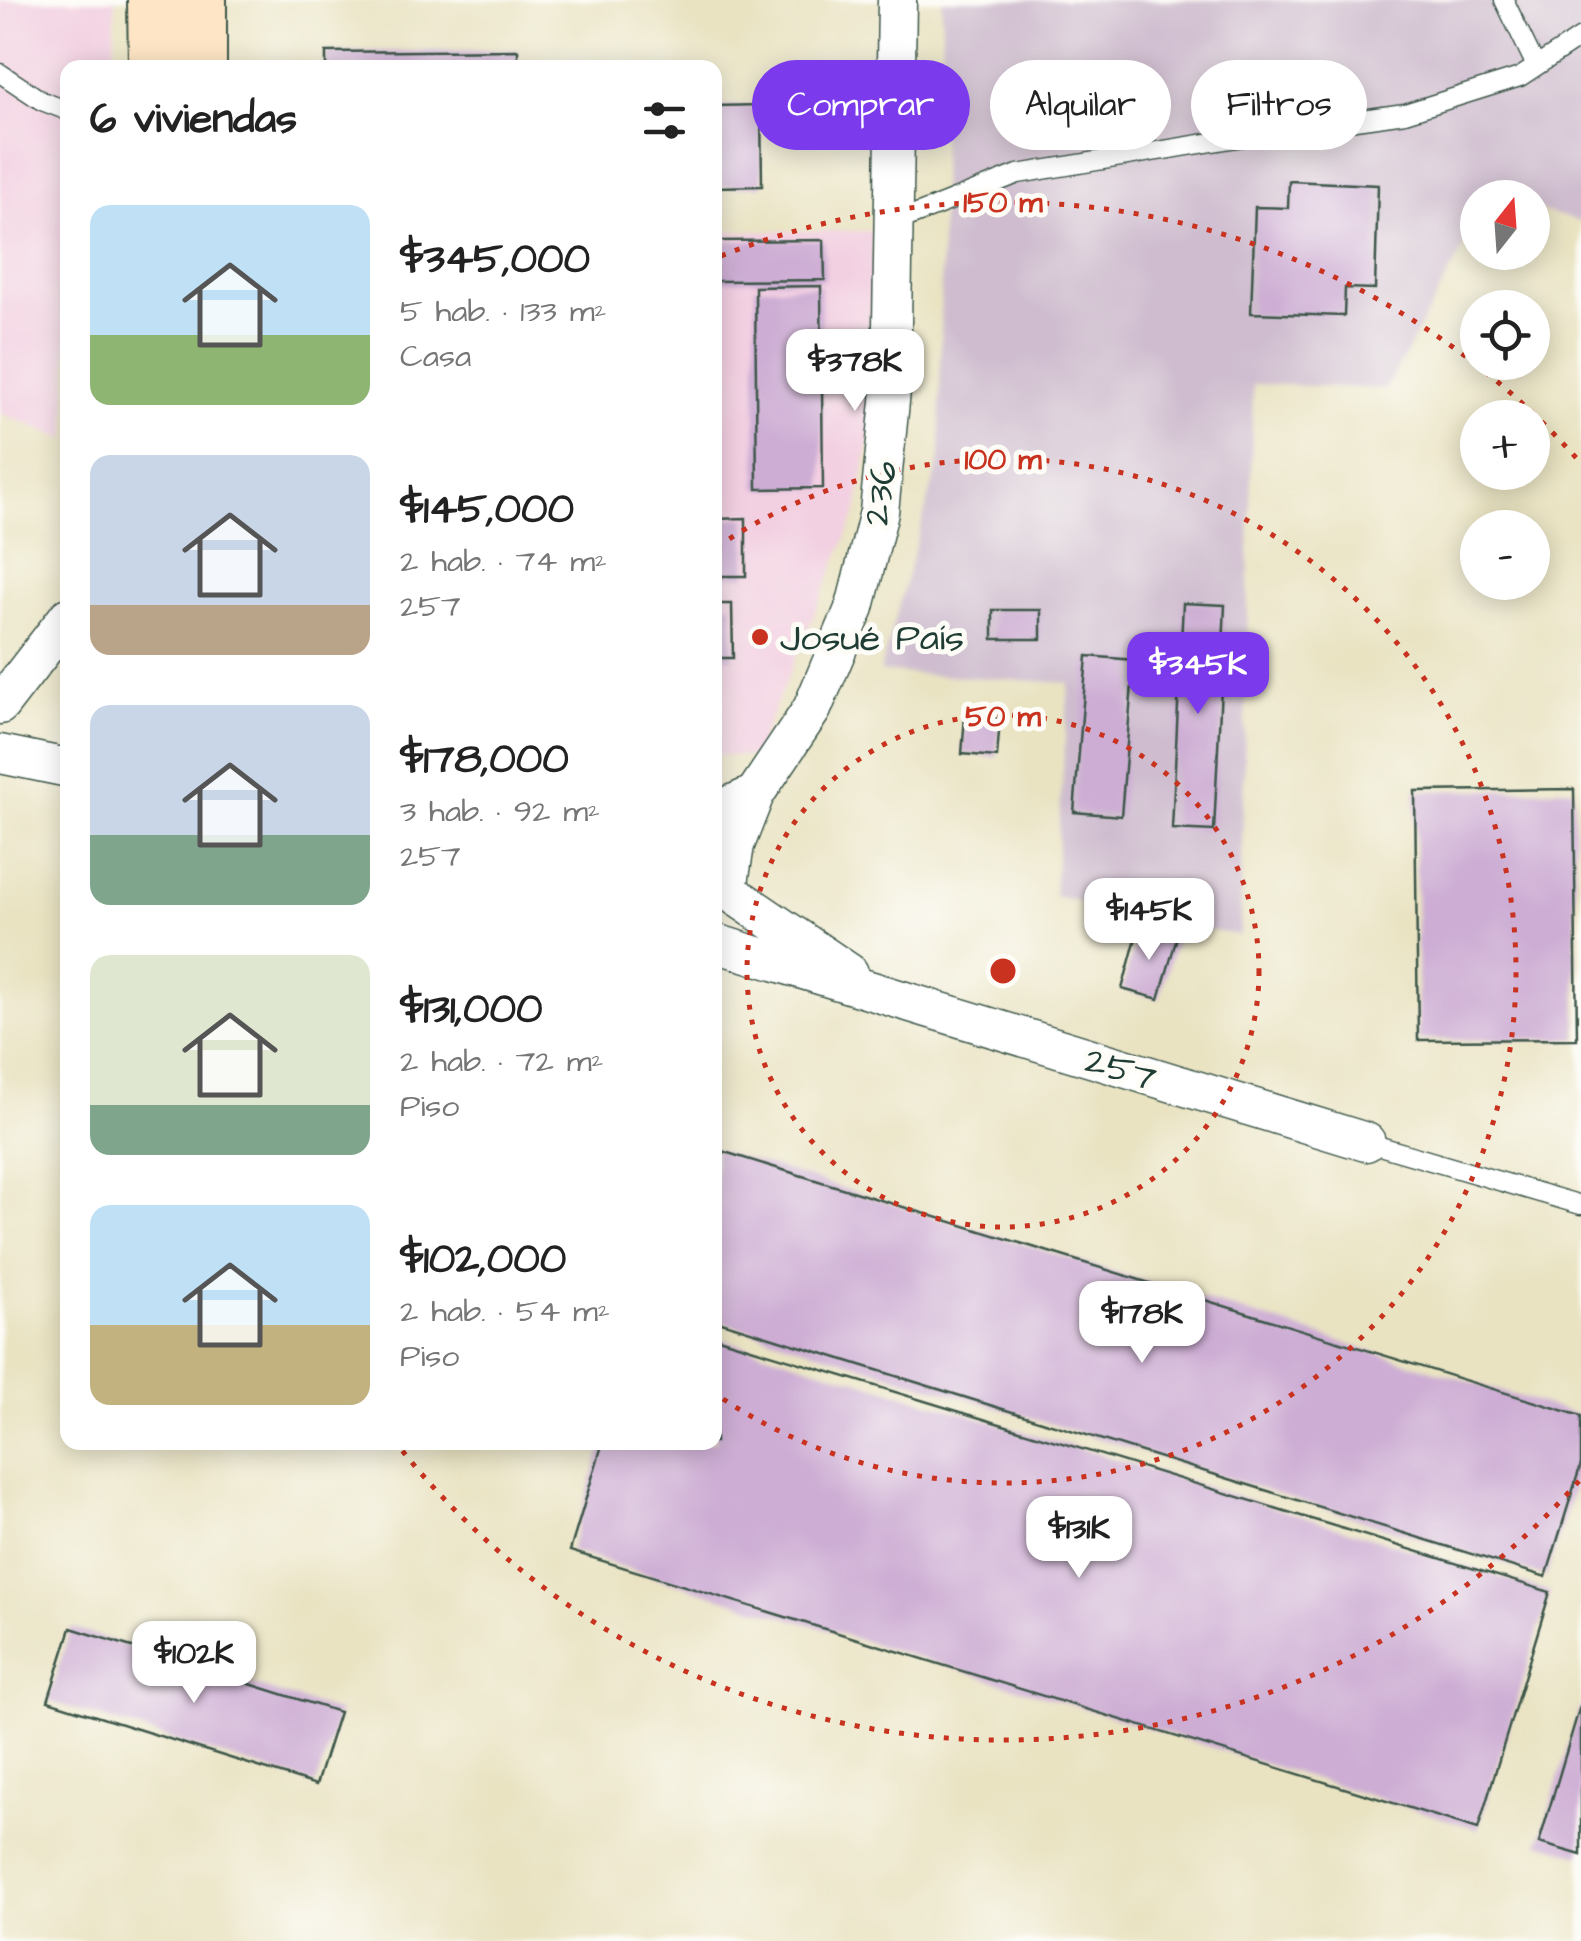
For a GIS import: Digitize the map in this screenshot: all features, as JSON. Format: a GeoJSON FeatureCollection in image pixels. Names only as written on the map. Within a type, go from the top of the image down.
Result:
{"type":"FeatureCollection","features":[{"type":"Feature","properties":{"kind":"street"},"geometry":{"type":"LineString","coordinates":[[154,0],[155,60]]}},
{"type":"Feature","properties":{"kind":"street"},"geometry":{"type":"LineString","coordinates":[[200,0],[200,60]]}},
{"type":"Feature","properties":{"kind":"street","name":"236"},"geometry":{"type":"LineString","coordinates":[[722,886],[756,794],[812,708],[855,607],[879,512],[891,391],[897,0]]}},
{"type":"Feature","properties":{"kind":"street"},"geometry":{"type":"LineString","coordinates":[[0,704],[60,627]]}},
{"type":"Feature","properties":{"kind":"street"},"geometry":{"type":"LineString","coordinates":[[0,754],[60,766]]}},
{"type":"Feature","properties":{"kind":"street"},"geometry":{"type":"LineString","coordinates":[[722,809],[756,794]]}},
{"type":"Feature","properties":{"kind":"street","name":"257"},"geometry":{"type":"LineString","coordinates":[[722,886],[877,993]]}},
{"type":"Feature","properties":{"kind":"street","name":"257"},"geometry":{"type":"LineString","coordinates":[[722,945],[1366,1142]]}},
{"type":"Feature","properties":{"kind":"lane"},"geometry":{"type":"LineString","coordinates":[[1504,0],[1536,66]]}},
{"type":"Feature","properties":{"kind":"lane"},"geometry":{"type":"LineString","coordinates":[[893,223],[1018,174],[1405,112],[1520,77],[1581,37]]}},
{"type":"Feature","properties":{"kind":"lane"},"geometry":{"type":"LineString","coordinates":[[0,73],[42,102],[60,108]]}},
{"type":"Feature","properties":{"kind":"lane"},"geometry":{"type":"LineString","coordinates":[[1366,1142],[1581,1206]]}},
{"type":"Feature","properties":{"kind":"shaded area"},"geometry":{"type":"Polygon","coordinates":[[[0,0],[115,0],[114,60],[60,60],[60,437],[0,413],[0,0]]]}},
{"type":"Feature","properties":{"kind":"shaded area"},"geometry":{"type":"Polygon","coordinates":[[[942,0],[1581,0],[1581,222],[1550,213],[1550,180],[1460,180],[1460,254],[1386,389],[1253,384],[1240,936],[1054,896],[1069,683],[880,672],[940,459],[941,150],[970,150],[970,60],[942,60],[942,0]]]}},
{"type":"Feature","properties":{"kind":"shaded area"},"geometry":{"type":"Polygon","coordinates":[[[722,231],[873,231],[873,421],[857,512],[754,757],[722,755],[722,231]]]}},
{"type":"Feature","properties":{"kind":"building"},"geometry":{"type":"Polygon","coordinates":[[[518,50],[518,60],[326,60],[326,52],[518,50]]]}},
{"type":"Feature","properties":{"kind":"building"},"geometry":{"type":"Polygon","coordinates":[[[752,105],[752,150],[762,150],[762,186],[722,187],[722,106],[752,105]]]}},
{"type":"Feature","properties":{"kind":"building"},"geometry":{"type":"Polygon","coordinates":[[[1289,181],[1378,185],[1375,289],[1345,288],[1344,316],[1251,313],[1255,207],[1288,208],[1289,181]]]}},
{"type":"Feature","properties":{"kind":"building"},"geometry":{"type":"Polygon","coordinates":[[[824,240],[825,280],[722,281],[722,241],[824,240]]]}},
{"type":"Feature","properties":{"kind":"building"},"geometry":{"type":"Polygon","coordinates":[[[821,286],[823,488],[757,489],[755,287],[821,286]]]}},
{"type":"Feature","properties":{"kind":"building"},"geometry":{"type":"Polygon","coordinates":[[[746,518],[746,576],[722,576],[722,519],[746,518]]]}},
{"type":"Feature","properties":{"kind":"building"},"geometry":{"type":"Polygon","coordinates":[[[1183,603],[1225,605],[1214,831],[1172,829],[1183,603]]]}},
{"type":"Feature","properties":{"kind":"building"},"geometry":{"type":"Polygon","coordinates":[[[722,604],[732,604],[733,658],[722,658],[722,604]]]}},
{"type":"Feature","properties":{"kind":"building"},"geometry":{"type":"Polygon","coordinates":[[[993,610],[1041,610],[1041,639],[993,639],[993,610]]]}},
{"type":"Feature","properties":{"kind":"building"},"geometry":{"type":"Polygon","coordinates":[[[1087,656],[1134,660],[1121,816],[1074,812],[1087,656]]]}},
{"type":"Feature","properties":{"kind":"building"},"geometry":{"type":"Polygon","coordinates":[[[965,716],[1000,719],[997,757],[962,754],[965,716]]]}},
{"type":"Feature","properties":{"kind":"building"},"geometry":{"type":"Polygon","coordinates":[[[1574,789],[1577,1039],[1418,1040],[1415,791],[1574,789]]]}},
{"type":"Feature","properties":{"kind":"building"},"geometry":{"type":"Polygon","coordinates":[[[1139,927],[1177,937],[1159,999],[1122,989],[1139,927]]]}},
{"type":"Feature","properties":{"kind":"building"},"geometry":{"type":"Polygon","coordinates":[[[722,1151],[1581,1416],[1581,1464],[1546,1577],[722,1322],[722,1151]]]}},
{"type":"Feature","properties":{"kind":"building"},"geometry":{"type":"Polygon","coordinates":[[[722,1339],[1550,1592],[1478,1829],[570,1551],[601,1450],[722,1450],[722,1339]]]}},
{"type":"Feature","properties":{"kind":"building"},"geometry":{"type":"Polygon","coordinates":[[[71,1628],[339,1712],[316,1785],[48,1701],[71,1628]]]}},
{"type":"Feature","properties":{"kind":"building"},"geometry":{"type":"Polygon","coordinates":[[[1581,1706],[1581,1855],[1539,1843],[1581,1706]]]}},
{"type":"Feature","properties":{"kind":"place","name":"Josué País"},"geometry":{"type":"Point","coordinates":[760,637]}}]}
